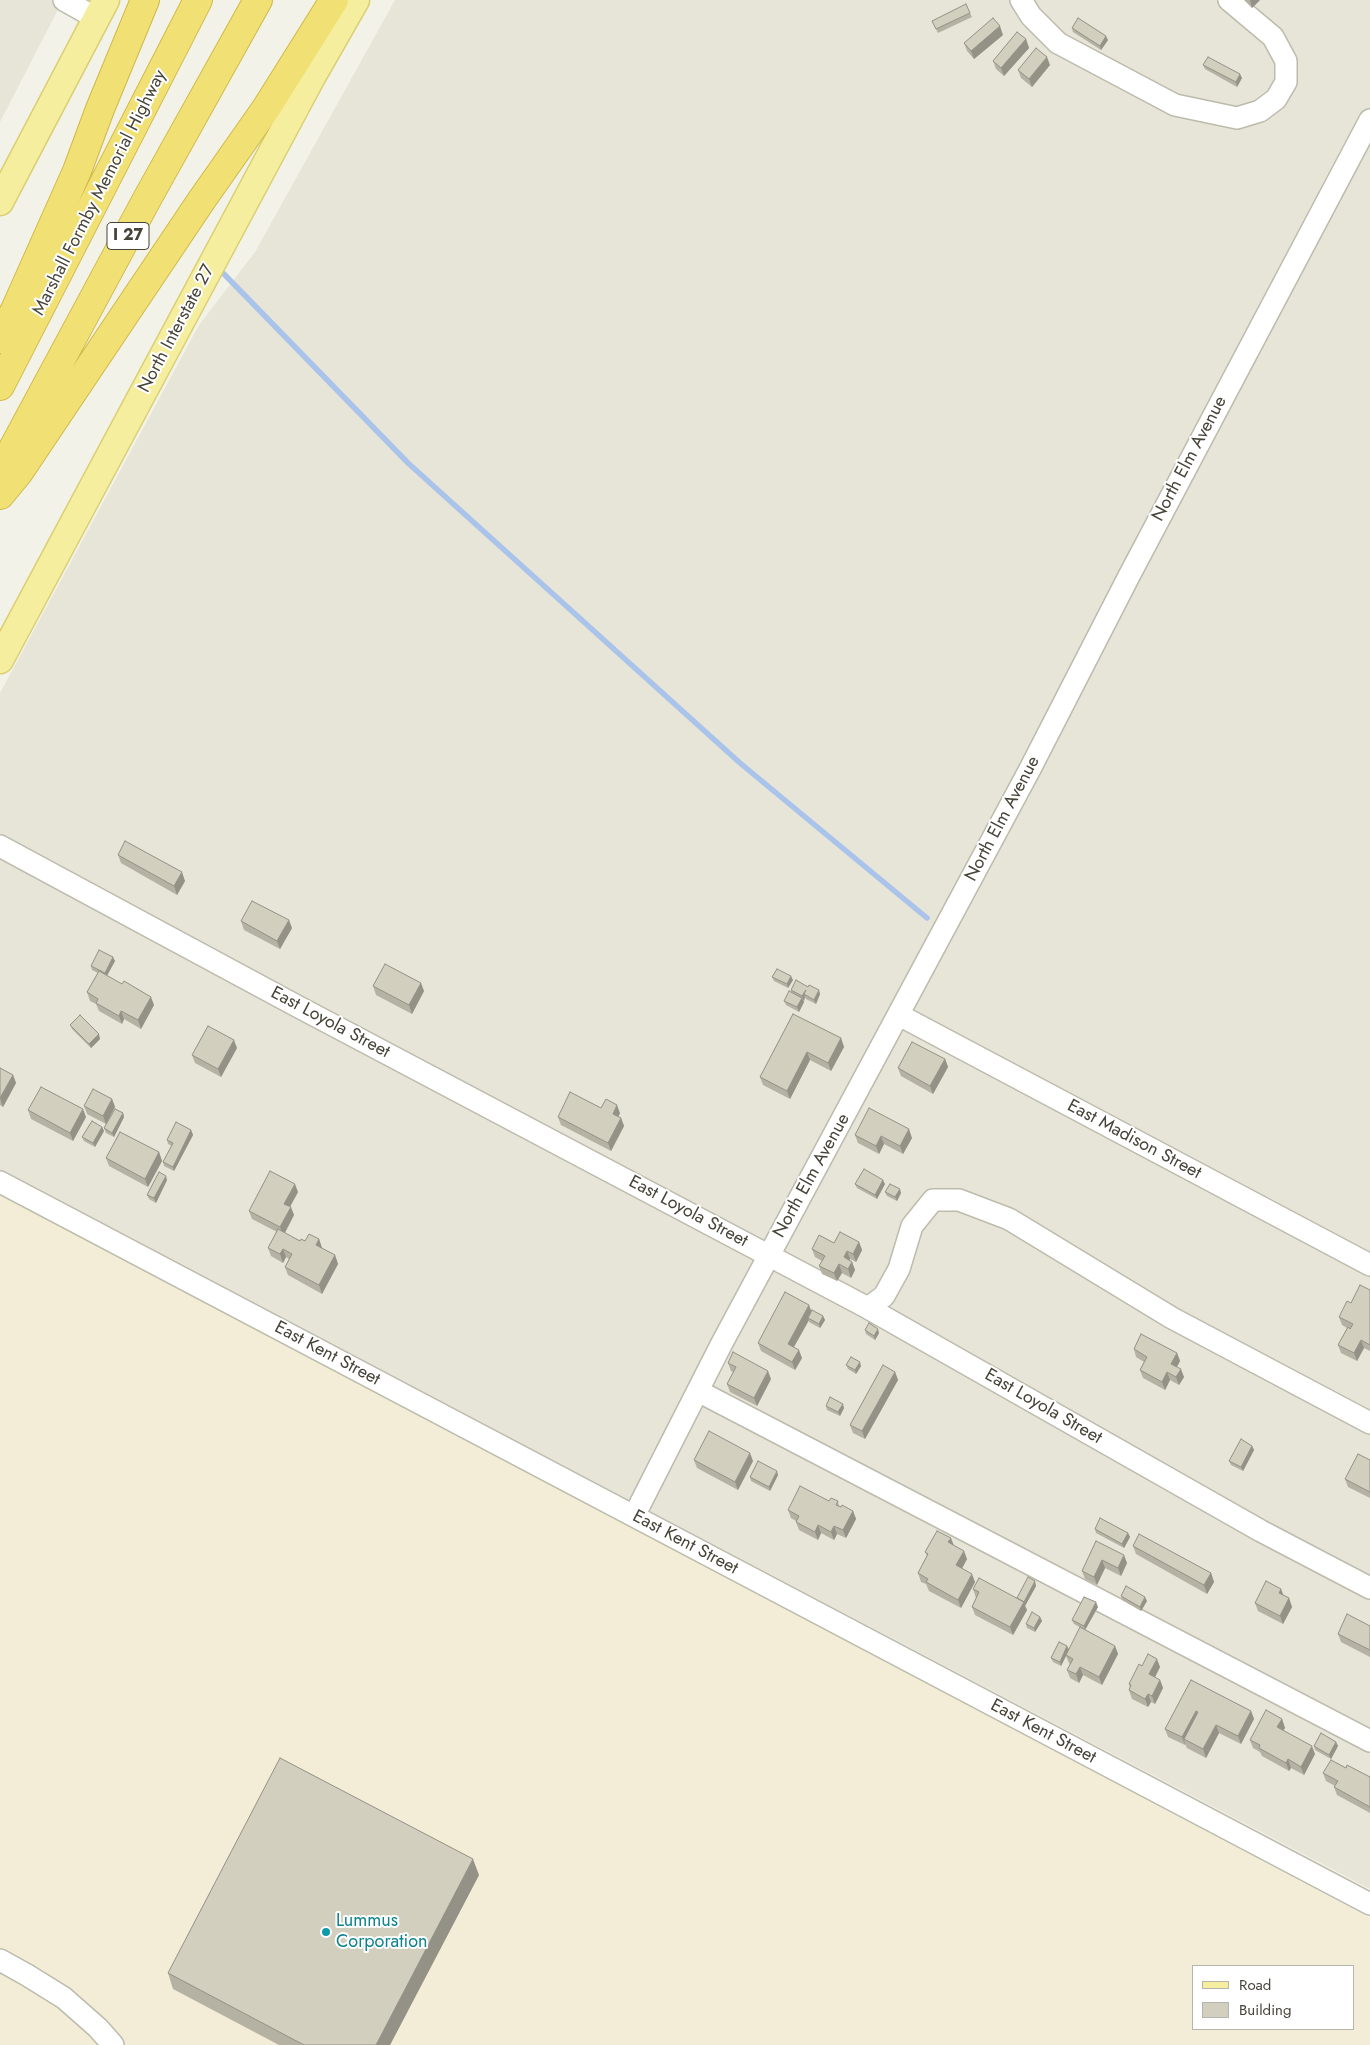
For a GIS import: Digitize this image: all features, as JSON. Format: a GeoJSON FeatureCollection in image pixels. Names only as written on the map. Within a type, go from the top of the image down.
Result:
{"type":"FeatureCollection","features":[{"type":"Feature","properties":{"kind":"highway"},"geometry":{"type":"LineString","coordinates":[[0,339],[15,310],[77,171],[100,109],[145,0]]}},
{"type":"Feature","properties":{"kind":"highway","name":"Marshall Formby Memorial Highway"},"geometry":{"type":"LineString","coordinates":[[0,386],[198,0]]}},
{"type":"Feature","properties":{"kind":"highway","name":"I 27"},"geometry":{"type":"LineString","coordinates":[[0,473],[147,199],[258,0]]}},
{"type":"Feature","properties":{"kind":"highway"},"geometry":{"type":"LineString","coordinates":[[0,495],[19,472],[201,201],[267,108],[334,0]]}},
{"type":"Feature","properties":{"kind":"main road","name":"North Interstate 27"},"geometry":{"type":"LineString","coordinates":[[0,660],[312,77],[356,0]]}},
{"type":"Feature","properties":{"kind":"main road"},"geometry":{"type":"LineString","coordinates":[[0,202],[101,9]]}},
{"type":"Feature","properties":{"kind":"street"},"geometry":{"type":"LineString","coordinates":[[64,0],[101,9]]}},
{"type":"Feature","properties":{"kind":"street"},"geometry":{"type":"LineString","coordinates":[[1021,0],[1031,16],[1058,43],[1175,105],[1237,118],[1260,112],[1276,99],[1286,82],[1286,61],[1273,37],[1229,0]]}},
{"type":"Feature","properties":{"kind":"street","name":"North Elm Avenue"},"geometry":{"type":"LineString","coordinates":[[634,1516],[769,1255],[1030,770],[1133,567],[1370,120]]}},
{"type":"Feature","properties":{"kind":"street","name":"East Loyola Street"},"geometry":{"type":"LineString","coordinates":[[0,846],[295,1005],[868,1308],[1261,1531],[1370,1588]]}},
{"type":"Feature","properties":{"kind":"street","name":"East Madison Street"},"geometry":{"type":"LineString","coordinates":[[899,1015],[1370,1265]]}},
{"type":"Feature","properties":{"kind":"street","name":"East Kent Street"},"geometry":{"type":"LineString","coordinates":[[0,1182],[1370,1904]]}},
{"type":"Feature","properties":{"kind":"street"},"geometry":{"type":"LineString","coordinates":[[868,1308],[884,1296],[899,1269],[912,1226],[933,1200],[958,1200],[1009,1219],[1172,1318],[1370,1423]]}},
{"type":"Feature","properties":{"kind":"street"},"geometry":{"type":"LineString","coordinates":[[698,1390],[1370,1741]]}},
{"type":"Feature","properties":{"kind":"street"},"geometry":{"type":"LineString","coordinates":[[0,1960],[64,1998],[98,2028],[113,2045]]}},
{"type":"Feature","properties":{"kind":"shaded area"},"geometry":{"type":"Polygon","coordinates":[[[0,0],[63,0],[0,122],[0,0]]]}},
{"type":"Feature","properties":{"kind":"shaded area"},"geometry":{"type":"Polygon","coordinates":[[[395,0],[1370,0],[1370,1889],[0,1170],[0,693],[199,325],[255,252],[395,0]]]}},
{"type":"Feature","properties":{"kind":"shaded area"},"geometry":{"type":"Polygon","coordinates":[[[0,1194],[1370,1918],[1370,2045],[0,2045],[0,1194]]]}},
{"type":"Feature","properties":{"kind":"building"},"geometry":{"type":"Polygon","coordinates":[[[966,4],[970,13],[936,29],[932,21],[966,4]]]}},
{"type":"Feature","properties":{"kind":"building"},"geometry":{"type":"Polygon","coordinates":[[[993,18],[1000,26],[971,51],[964,43],[993,18]]]}},
{"type":"Feature","properties":{"kind":"building"},"geometry":{"type":"Polygon","coordinates":[[[1078,18],[1106,36],[1100,46],[1072,28],[1078,18]]]}},
{"type":"Feature","properties":{"kind":"building"},"geometry":{"type":"Polygon","coordinates":[[[1017,32],[1026,39],[1001,68],[993,61],[1017,32]]]}},
{"type":"Feature","properties":{"kind":"building"},"geometry":{"type":"Polygon","coordinates":[[[1036,48],[1047,57],[1029,79],[1018,70],[1036,48]]]}},
{"type":"Feature","properties":{"kind":"building"},"geometry":{"type":"Polygon","coordinates":[[[1208,57],[1240,74],[1236,82],[1203,65],[1208,57]]]}},
{"type":"Feature","properties":{"kind":"building"},"geometry":{"type":"Polygon","coordinates":[[[125,841],[182,872],[174,886],[118,855],[125,841]]]}},
{"type":"Feature","properties":{"kind":"building"},"geometry":{"type":"Polygon","coordinates":[[[252,901],[289,920],[277,941],[241,921],[252,901]]]}},
{"type":"Feature","properties":{"kind":"building"},"geometry":{"type":"Polygon","coordinates":[[[99,950],[113,957],[105,973],[91,966],[99,950]]]}},
{"type":"Feature","properties":{"kind":"building"},"geometry":{"type":"Polygon","coordinates":[[[385,964],[421,983],[409,1005],[373,986],[385,964]]]}},
{"type":"Feature","properties":{"kind":"building"},"geometry":{"type":"Polygon","coordinates":[[[777,969],[791,976],[787,984],[772,977],[777,969]]]}},
{"type":"Feature","properties":{"kind":"building"},"geometry":{"type":"Polygon","coordinates":[[[99,971],[122,984],[124,981],[151,997],[138,1020],[121,1011],[119,1016],[96,1003],[98,999],[87,992],[99,971]]]}},
{"type":"Feature","properties":{"kind":"building"},"geometry":{"type":"Polygon","coordinates":[[[796,980],[808,987],[809,985],[819,990],[814,1000],[804,994],[806,990],[802,996],[791,990],[796,980]]]}},
{"type":"Feature","properties":{"kind":"building"},"geometry":{"type":"Polygon","coordinates":[[[789,991],[802,998],[797,1007],[784,1001],[789,991]]]}},
{"type":"Feature","properties":{"kind":"building"},"geometry":{"type":"Polygon","coordinates":[[[793,1014],[841,1038],[828,1063],[807,1052],[787,1091],[760,1077],[793,1014]]]}},
{"type":"Feature","properties":{"kind":"building"},"geometry":{"type":"Polygon","coordinates":[[[80,1015],[99,1034],[89,1044],[70,1025],[80,1015]]]}},
{"type":"Feature","properties":{"kind":"building"},"geometry":{"type":"Polygon","coordinates":[[[208,1026],[234,1040],[218,1069],[192,1055],[208,1026]]]}},
{"type":"Feature","properties":{"kind":"building"},"geometry":{"type":"Polygon","coordinates":[[[912,1042],[945,1059],[930,1086],[898,1068],[912,1042]]]}},
{"type":"Feature","properties":{"kind":"building"},"geometry":{"type":"Polygon","coordinates":[[[0,1068],[13,1075],[0,1098],[0,1068]]]}},
{"type":"Feature","properties":{"kind":"building"},"geometry":{"type":"Polygon","coordinates":[[[41,1087],[83,1109],[70,1133],[28,1110],[41,1087]]]}},
{"type":"Feature","properties":{"kind":"building"},"geometry":{"type":"Polygon","coordinates":[[[93,1089],[112,1099],[103,1116],[84,1106],[93,1089]]]}},
{"type":"Feature","properties":{"kind":"building"},"geometry":{"type":"Polygon","coordinates":[[[570,1092],[601,1108],[606,1099],[617,1105],[613,1114],[621,1118],[608,1143],[558,1117],[570,1092]]]}},
{"type":"Feature","properties":{"kind":"building"},"geometry":{"type":"Polygon","coordinates":[[[869,1108],[909,1129],[900,1146],[881,1136],[876,1146],[855,1135],[869,1108]]]}},
{"type":"Feature","properties":{"kind":"building"},"geometry":{"type":"Polygon","coordinates":[[[115,1109],[123,1113],[112,1133],[104,1128],[115,1109]]]}},
{"type":"Feature","properties":{"kind":"building"},"geometry":{"type":"Polygon","coordinates":[[[92,1121],[102,1127],[93,1143],[82,1137],[92,1121]]]}},
{"type":"Feature","properties":{"kind":"building"},"geometry":{"type":"Polygon","coordinates":[[[176,1122],[191,1130],[173,1167],[163,1162],[173,1143],[167,1140],[176,1122]]]}},
{"type":"Feature","properties":{"kind":"building"},"geometry":{"type":"Polygon","coordinates":[[[120,1132],[159,1152],[145,1179],[106,1158],[120,1132]]]}},
{"type":"Feature","properties":{"kind":"building"},"geometry":{"type":"Polygon","coordinates":[[[864,1169],[883,1180],[875,1195],[855,1184],[864,1169]]]}},
{"type":"Feature","properties":{"kind":"building"},"geometry":{"type":"Polygon","coordinates":[[[270,1171],[295,1184],[284,1204],[291,1207],[280,1227],[249,1211],[270,1171]]]}},
{"type":"Feature","properties":{"kind":"building"},"geometry":{"type":"Polygon","coordinates":[[[159,1172],[166,1176],[154,1198],[147,1195],[159,1172]]]}},
{"type":"Feature","properties":{"kind":"building"},"geometry":{"type":"Polygon","coordinates":[[[890,1184],[900,1189],[895,1197],[885,1192],[890,1184]]]}},
{"type":"Feature","properties":{"kind":"building"},"geometry":{"type":"Polygon","coordinates":[[[278,1229],[300,1241],[301,1239],[305,1241],[309,1234],[319,1239],[316,1245],[335,1255],[319,1285],[285,1267],[292,1254],[283,1249],[280,1254],[268,1248],[278,1229]]]}},
{"type":"Feature","properties":{"kind":"building"},"geometry":{"type":"Polygon","coordinates":[[[840,1232],[859,1242],[853,1254],[847,1251],[844,1257],[852,1262],[848,1269],[839,1264],[834,1273],[819,1266],[825,1256],[812,1249],[819,1235],[834,1243],[840,1232]]]}},
{"type":"Feature","properties":{"kind":"building"},"geometry":{"type":"Polygon","coordinates":[[[1360,1285],[1370,1290],[1370,1345],[1361,1340],[1354,1353],[1338,1345],[1348,1327],[1350,1329],[1353,1324],[1339,1317],[1347,1301],[1351,1303],[1360,1285]]]}},
{"type":"Feature","properties":{"kind":"building"},"geometry":{"type":"Polygon","coordinates":[[[785,1292],[809,1305],[788,1344],[799,1350],[792,1362],[758,1343],[785,1292]]]}},
{"type":"Feature","properties":{"kind":"building"},"geometry":{"type":"Polygon","coordinates":[[[812,1310],[823,1316],[819,1324],[808,1318],[812,1310]]]}},
{"type":"Feature","properties":{"kind":"building"},"geometry":{"type":"Polygon","coordinates":[[[869,1323],[878,1329],[874,1336],[865,1330],[869,1323]]]}},
{"type":"Feature","properties":{"kind":"building"},"geometry":{"type":"Polygon","coordinates":[[[1141,1334],[1177,1353],[1171,1364],[1181,1369],[1176,1377],[1167,1372],[1162,1382],[1140,1370],[1147,1357],[1134,1349],[1141,1334]]]}},
{"type":"Feature","properties":{"kind":"building"},"geometry":{"type":"Polygon","coordinates":[[[733,1352],[768,1371],[754,1398],[727,1384],[736,1367],[728,1363],[733,1352]]]}},
{"type":"Feature","properties":{"kind":"building"},"geometry":{"type":"Polygon","coordinates":[[[851,1357],[860,1362],[855,1370],[846,1365],[851,1357]]]}},
{"type":"Feature","properties":{"kind":"building"},"geometry":{"type":"Polygon","coordinates":[[[883,1365],[895,1372],[862,1431],[850,1425],[883,1365]]]}},
{"type":"Feature","properties":{"kind":"building"},"geometry":{"type":"Polygon","coordinates":[[[830,1397],[843,1404],[838,1412],[826,1406],[830,1397]]]}},
{"type":"Feature","properties":{"kind":"building"},"geometry":{"type":"Polygon","coordinates":[[[709,1431],[750,1453],[735,1482],[694,1460],[709,1431]]]}},
{"type":"Feature","properties":{"kind":"building"},"geometry":{"type":"Polygon","coordinates":[[[1241,1439],[1252,1446],[1241,1467],[1229,1461],[1241,1439]]]}},
{"type":"Feature","properties":{"kind":"building"},"geometry":{"type":"Polygon","coordinates":[[[1358,1454],[1370,1460],[1370,1492],[1345,1479],[1358,1454]]]}},
{"type":"Feature","properties":{"kind":"building"},"geometry":{"type":"Polygon","coordinates":[[[758,1461],[777,1471],[769,1487],[750,1477],[758,1461]]]}},
{"type":"Feature","properties":{"kind":"building"},"geometry":{"type":"Polygon","coordinates":[[[800,1486],[829,1501],[831,1498],[838,1501],[836,1505],[841,1507],[842,1505],[853,1511],[843,1530],[834,1526],[831,1532],[818,1525],[815,1532],[796,1522],[799,1516],[788,1510],[800,1486]]]}},
{"type":"Feature","properties":{"kind":"building"},"geometry":{"type":"Polygon","coordinates":[[[1100,1518],[1128,1533],[1122,1544],[1095,1529],[1100,1518]]]}},
{"type":"Feature","properties":{"kind":"building"},"geometry":{"type":"Polygon","coordinates":[[[937,1531],[951,1538],[948,1542],[964,1551],[956,1565],[972,1574],[958,1600],[926,1582],[928,1579],[918,1573],[928,1554],[925,1552],[937,1531]]]}},
{"type":"Feature","properties":{"kind":"building"},"geometry":{"type":"Polygon","coordinates":[[[1139,1534],[1211,1573],[1204,1585],[1133,1546],[1139,1534]]]}},
{"type":"Feature","properties":{"kind":"building"},"geometry":{"type":"Polygon","coordinates":[[[1096,1541],[1124,1555],[1118,1568],[1102,1560],[1094,1577],[1082,1571],[1096,1541]]]}},
{"type":"Feature","properties":{"kind":"building"},"geometry":{"type":"Polygon","coordinates":[[[1028,1577],[1035,1581],[1024,1602],[1017,1598],[1028,1577]]]}},
{"type":"Feature","properties":{"kind":"building"},"geometry":{"type":"Polygon","coordinates":[[[979,1578],[1024,1602],[1010,1627],[972,1607],[979,1592],[973,1589],[979,1578]]]}},
{"type":"Feature","properties":{"kind":"building"},"geometry":{"type":"Polygon","coordinates":[[[1266,1581],[1281,1589],[1279,1593],[1289,1598],[1280,1616],[1255,1603],[1266,1581]]]}},
{"type":"Feature","properties":{"kind":"building"},"geometry":{"type":"Polygon","coordinates":[[[1126,1586],[1145,1597],[1140,1607],[1121,1596],[1126,1586]]]}},
{"type":"Feature","properties":{"kind":"building"},"geometry":{"type":"Polygon","coordinates":[[[1084,1597],[1096,1602],[1084,1626],[1072,1620],[1084,1597]]]}},
{"type":"Feature","properties":{"kind":"building"},"geometry":{"type":"Polygon","coordinates":[[[1032,1612],[1040,1617],[1034,1628],[1026,1624],[1032,1612]]]}},
{"type":"Feature","properties":{"kind":"building"},"geometry":{"type":"Polygon","coordinates":[[[1347,1614],[1370,1626],[1370,1650],[1338,1634],[1347,1614]]]}},
{"type":"Feature","properties":{"kind":"building"},"geometry":{"type":"Polygon","coordinates":[[[1080,1627],[1115,1646],[1099,1677],[1080,1667],[1076,1674],[1067,1670],[1073,1659],[1066,1655],[1080,1627]]]}},
{"type":"Feature","properties":{"kind":"building"},"geometry":{"type":"Polygon","coordinates":[[[1059,1642],[1067,1646],[1060,1662],[1051,1658],[1059,1642]]]}},
{"type":"Feature","properties":{"kind":"building"},"geometry":{"type":"Polygon","coordinates":[[[1148,1654],[1157,1659],[1149,1674],[1160,1680],[1152,1696],[1148,1694],[1145,1699],[1129,1690],[1131,1685],[1129,1684],[1139,1664],[1142,1666],[1148,1654]]]}},
{"type":"Feature","properties":{"kind":"building"},"geometry":{"type":"Polygon","coordinates":[[[1191,1680],[1251,1711],[1238,1736],[1216,1725],[1203,1749],[1184,1739],[1198,1712],[1196,1711],[1182,1737],[1165,1729],[1191,1680]]]}},
{"type":"Feature","properties":{"kind":"building"},"geometry":{"type":"Polygon","coordinates":[[[1266,1710],[1282,1719],[1277,1727],[1312,1746],[1301,1767],[1288,1759],[1286,1763],[1259,1748],[1260,1745],[1250,1740],[1266,1710]]]}},
{"type":"Feature","properties":{"kind":"building"},"geometry":{"type":"Polygon","coordinates":[[[1321,1733],[1336,1742],[1329,1755],[1314,1746],[1321,1733]]]}},
{"type":"Feature","properties":{"kind":"building","name":"Lummus Corporation"},"geometry":{"type":"Polygon","coordinates":[[[280,1758],[473,1859],[376,2045],[304,2045],[168,1973],[280,1758]]]}},
{"type":"Feature","properties":{"kind":"building"},"geometry":{"type":"Polygon","coordinates":[[[1331,1760],[1346,1768],[1347,1765],[1370,1777],[1370,1807],[1334,1787],[1338,1781],[1323,1773],[1331,1760]]]}},
{"type":"Feature","properties":{"kind":"waterway"},"geometry":{"type":"LineString","coordinates":[[224,274],[408,463],[740,763],[927,918]]}},
{"type":"Feature","properties":{"kind":"place","name":"Lummus Corporation"},"geometry":{"type":"Point","coordinates":[326,1932]}}]}
